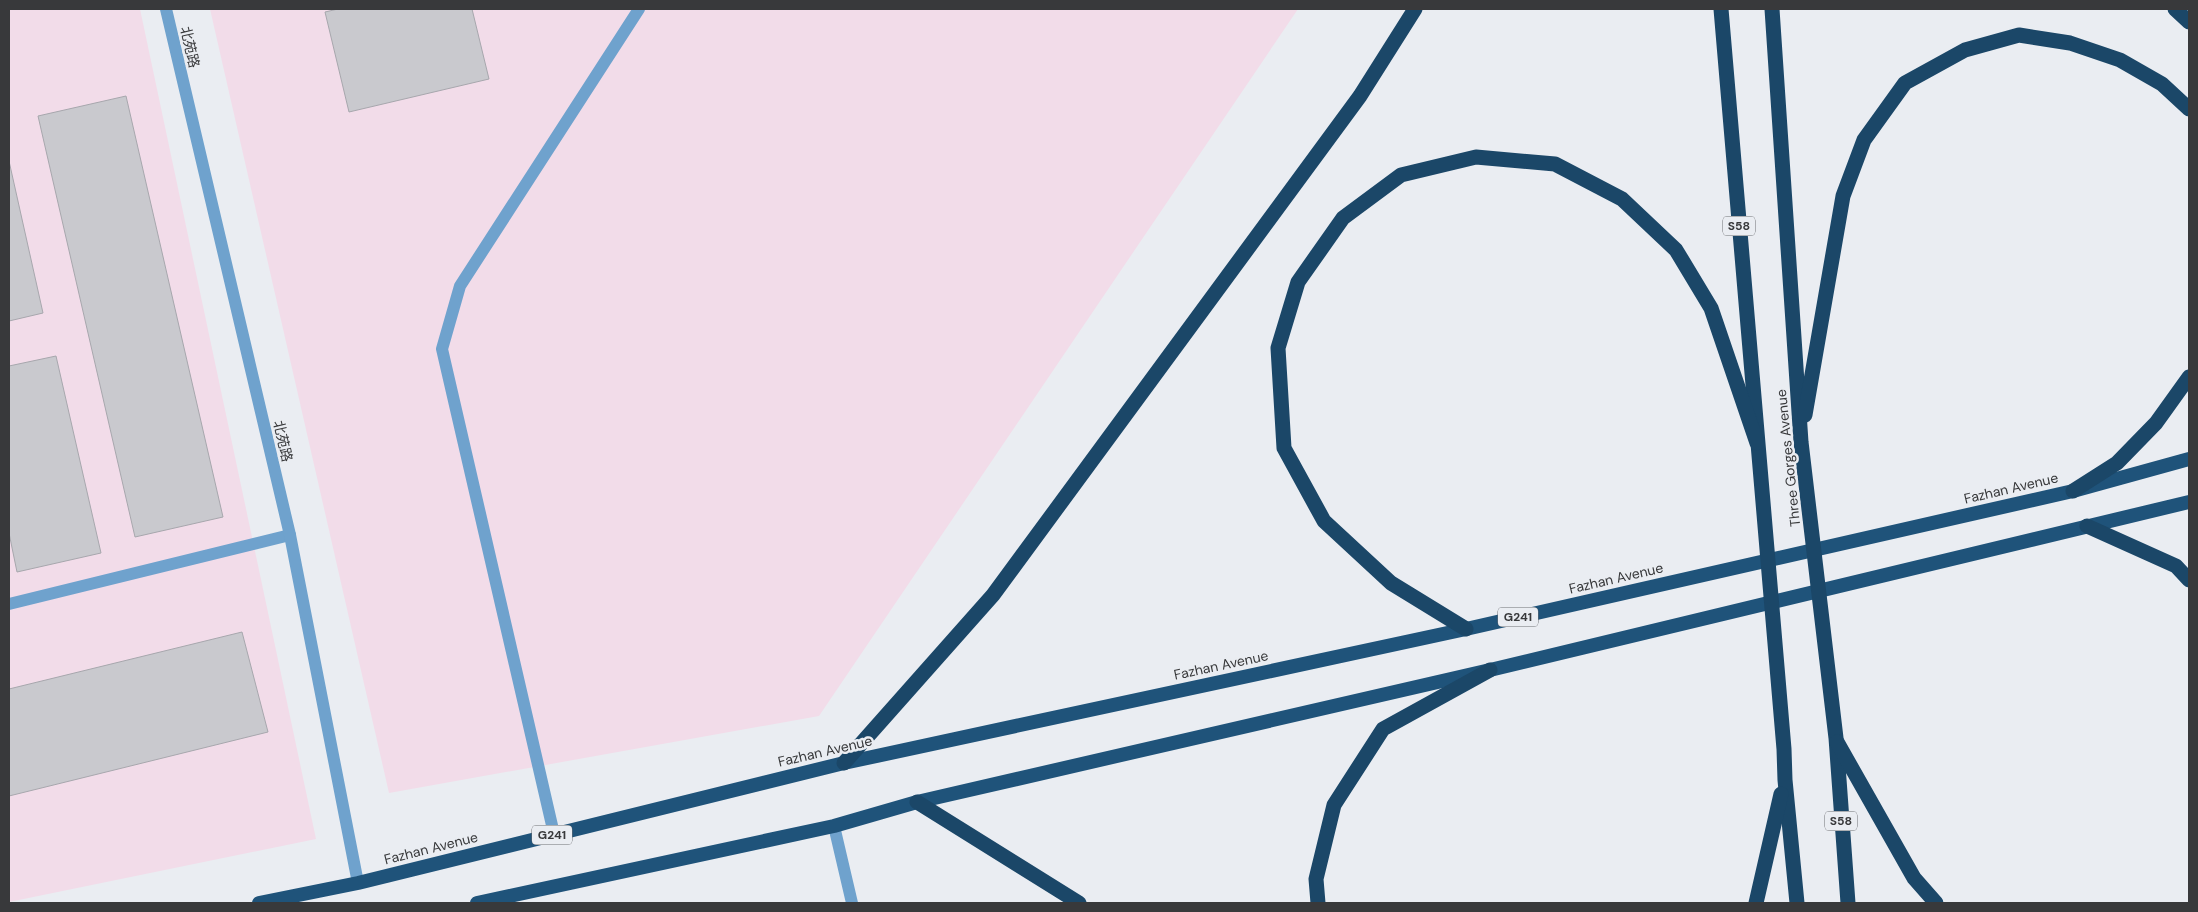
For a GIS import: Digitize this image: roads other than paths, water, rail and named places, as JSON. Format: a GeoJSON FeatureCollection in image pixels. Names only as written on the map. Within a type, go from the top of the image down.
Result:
{"type":"FeatureCollection","features":[{"type":"Feature","properties":{"kind":"highway"},"geometry":{"type":"LineString","coordinates":[[844,762],[993,595],[1360,96],[1415,9]]}},
{"type":"Feature","properties":{"kind":"highway","name":"Three Gorges Avenue"},"geometry":{"type":"LineString","coordinates":[[1721,9],[1784,749],[1785,780],[1797,903]]}},
{"type":"Feature","properties":{"kind":"highway","name":"Three Gorges Avenue"},"geometry":{"type":"LineString","coordinates":[[1772,9],[1801,442],[1836,738],[1848,903]]}},
{"type":"Feature","properties":{"kind":"highway"},"geometry":{"type":"LineString","coordinates":[[2175,9],[2189,22]]}},
{"type":"Feature","properties":{"kind":"highway"},"geometry":{"type":"LineString","coordinates":[[1801,442],[1843,196],[1864,140],[1905,83],[1964,50],[2019,35],[2070,43],[2120,60],[2162,84],[2189,109]]}},
{"type":"Feature","properties":{"kind":"highway"},"geometry":{"type":"LineString","coordinates":[[1466,629],[1391,583],[1324,521],[1284,448],[1278,348],[1298,282],[1343,218],[1401,176],[1476,157],[1555,164],[1622,199],[1676,250],[1711,308],[1757,443]]}},
{"type":"Feature","properties":{"kind":"highway"},"geometry":{"type":"LineString","coordinates":[[2073,491],[2117,463],[2156,423],[2189,377]]}},
{"type":"Feature","properties":{"kind":"highway","name":"Fazhan Avenue"},"geometry":{"type":"LineString","coordinates":[[259,903],[358,883],[844,762],[1466,629],[2073,491],[2189,459]]}},
{"type":"Feature","properties":{"kind":"highway"},"geometry":{"type":"LineString","coordinates":[[477,903],[834,826],[917,802],[1490,670],[2189,502]]}},
{"type":"Feature","properties":{"kind":"highway"},"geometry":{"type":"LineString","coordinates":[[2087,526],[2176,566],[2189,580]]}},
{"type":"Feature","properties":{"kind":"highway"},"geometry":{"type":"LineString","coordinates":[[1318,903],[1316,879],[1334,805],[1383,729],[1490,670]]}},
{"type":"Feature","properties":{"kind":"highway"},"geometry":{"type":"LineString","coordinates":[[1836,738],[1914,878],[1936,903]]}},
{"type":"Feature","properties":{"kind":"highway"},"geometry":{"type":"LineString","coordinates":[[1756,903],[1785,780]]}},
{"type":"Feature","properties":{"kind":"highway"},"geometry":{"type":"LineString","coordinates":[[917,802],[1080,903]]}},
{"type":"Feature","properties":{"kind":"street","name":"北苑路"},"geometry":{"type":"LineString","coordinates":[[166,9],[290,535],[358,883]]}},
{"type":"Feature","properties":{"kind":"street"},"geometry":{"type":"LineString","coordinates":[[554,834],[442,349],[460,286],[639,9]]}},
{"type":"Feature","properties":{"kind":"street"},"geometry":{"type":"LineString","coordinates":[[9,604],[290,535]]}},
{"type":"Feature","properties":{"kind":"street"},"geometry":{"type":"LineString","coordinates":[[834,826],[852,903]]}}]}
